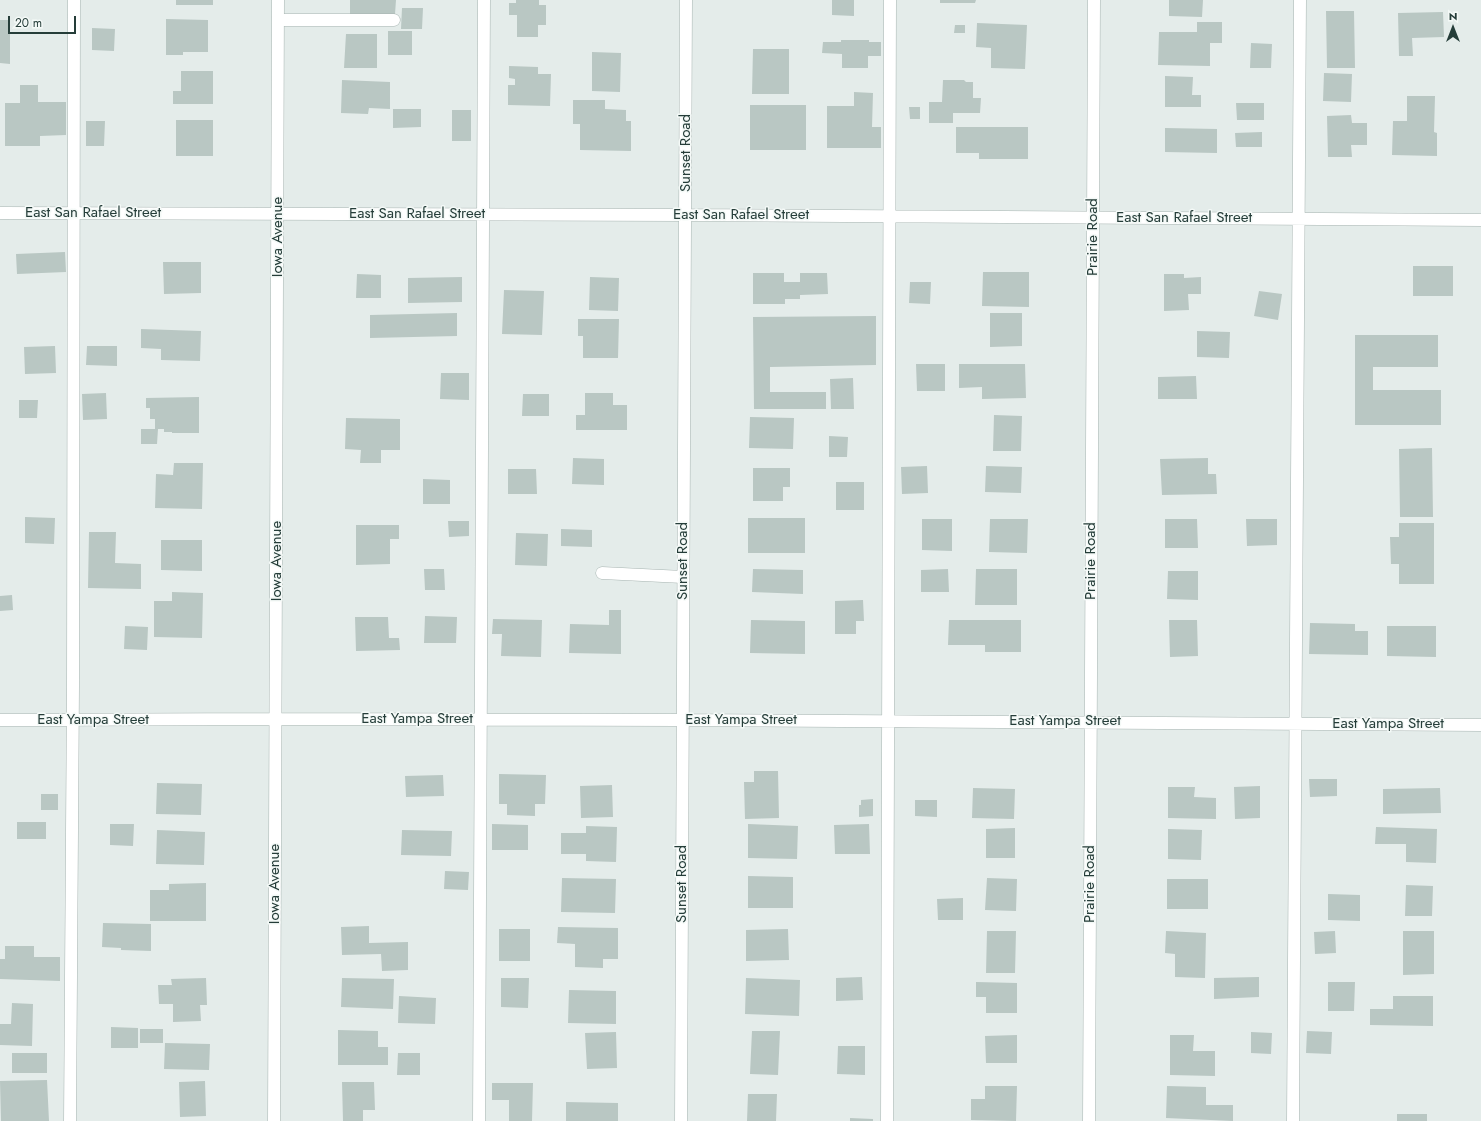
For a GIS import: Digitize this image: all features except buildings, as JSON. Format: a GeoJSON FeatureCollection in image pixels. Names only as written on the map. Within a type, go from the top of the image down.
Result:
{"type":"FeatureCollection","features":[{"type":"Feature","properties":{"kind":"street"},"geometry":{"type":"LineString","coordinates":[[70,1121],[73,720],[74,0]]}},
{"type":"Feature","properties":{"kind":"street","name":"Iowa Avenue"},"geometry":{"type":"LineString","coordinates":[[274,1121],[278,0]]}},
{"type":"Feature","properties":{"kind":"street"},"geometry":{"type":"LineString","coordinates":[[479,1121],[484,0]]}},
{"type":"Feature","properties":{"kind":"street","name":"Sunset Road"},"geometry":{"type":"LineString","coordinates":[[681,1121],[686,0]]}},
{"type":"Feature","properties":{"kind":"street"},"geometry":{"type":"LineString","coordinates":[[887,1121],[890,0]]}},
{"type":"Feature","properties":{"kind":"street","name":"Prairie Road"},"geometry":{"type":"LineString","coordinates":[[1089,1121],[1094,0]]}},
{"type":"Feature","properties":{"kind":"street"},"geometry":{"type":"LineString","coordinates":[[1293,1121],[1300,0]]}},
{"type":"Feature","properties":{"kind":"street"},"geometry":{"type":"LineString","coordinates":[[278,20],[394,20]]}},
{"type":"Feature","properties":{"kind":"street","name":"East San Rafael Street"},"geometry":{"type":"LineString","coordinates":[[0,213],[685,214],[1481,220]]}},
{"type":"Feature","properties":{"kind":"street"},"geometry":{"type":"LineString","coordinates":[[602,573],[683,577]]}},
{"type":"Feature","properties":{"kind":"street","name":"East Yampa Street"},"geometry":{"type":"LineString","coordinates":[[0,720],[888,720],[1481,725]]}}]}
